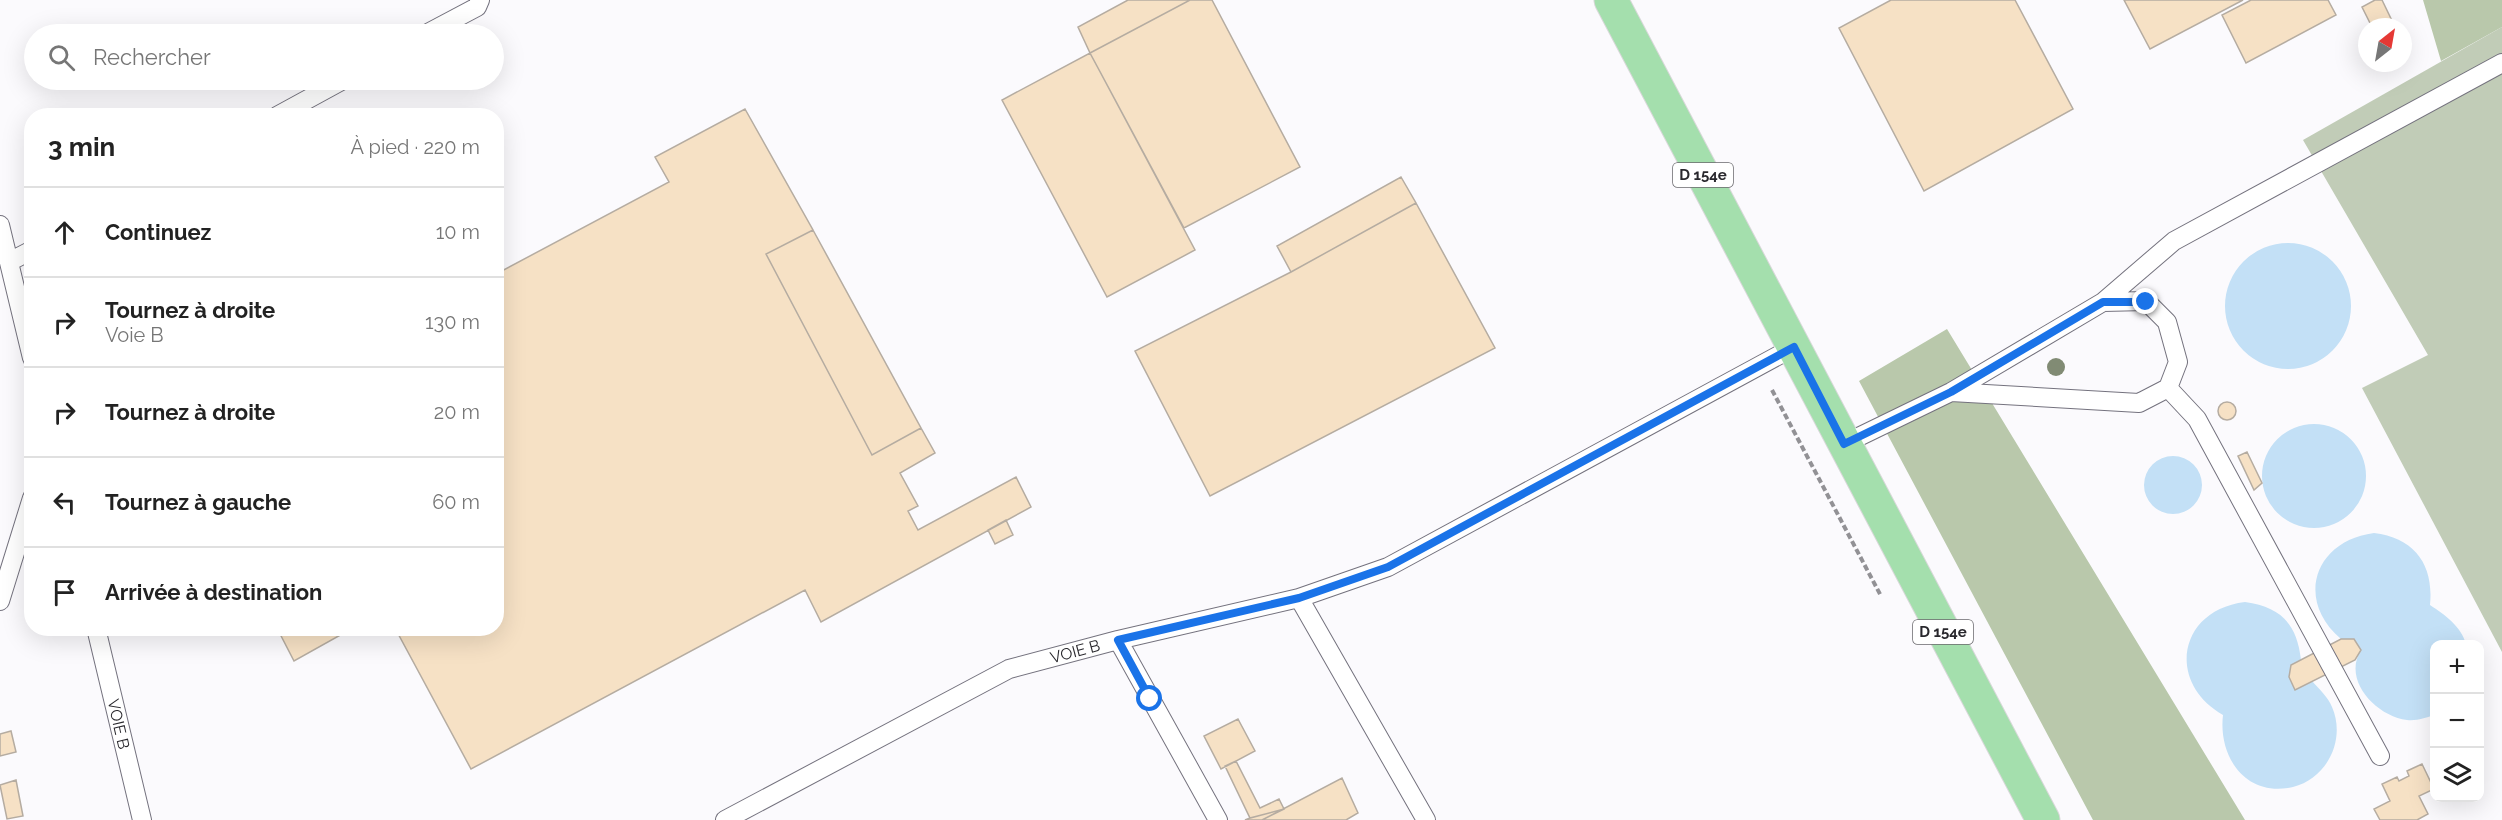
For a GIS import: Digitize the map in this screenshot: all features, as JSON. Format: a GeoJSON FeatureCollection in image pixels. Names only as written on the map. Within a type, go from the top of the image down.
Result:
{"type":"FeatureCollection","features":[{"type":"Feature","properties":{"kind":"main road","name":"D 154e"},"geometry":{"type":"LineString","coordinates":[[1613,1],[2043,820]]}},
{"type":"Feature","properties":{"kind":"lane"},"geometry":{"type":"LineString","coordinates":[[445,24],[477,7],[480,0]]}},
{"type":"Feature","properties":{"kind":"lane"},"geometry":{"type":"LineString","coordinates":[[1844,444],[1951,392],[2103,302],[2174,241],[2502,63]]}},
{"type":"Feature","properties":{"kind":"lane"},"geometry":{"type":"LineString","coordinates":[[292,108],[325,90]]}},
{"type":"Feature","properties":{"kind":"lane"},"geometry":{"type":"LineString","coordinates":[[0,225],[24,325]]}},
{"type":"Feature","properties":{"kind":"lane"},"geometry":{"type":"LineString","coordinates":[[9,262],[24,254]]}},
{"type":"Feature","properties":{"kind":"lane"},"geometry":{"type":"LineString","coordinates":[[1951,392],[2139,402],[2168,388],[2178,362],[2167,322],[2146,302],[2103,302]]}},
{"type":"Feature","properties":{"kind":"lane","name":"VOIE B"},"geometry":{"type":"LineString","coordinates":[[725,820],[1009,669],[1118,640],[1299,598],[1388,567],[1794,347]]}},
{"type":"Feature","properties":{"kind":"lane"},"geometry":{"type":"LineString","coordinates":[[2168,388],[2197,419],[2380,756]]}},
{"type":"Feature","properties":{"kind":"lane"},"geometry":{"type":"LineString","coordinates":[[0,601],[24,524]]}},
{"type":"Feature","properties":{"kind":"lane"},"geometry":{"type":"LineString","coordinates":[[1299,598],[1426,820]]}},
{"type":"Feature","properties":{"kind":"lane","name":"VOIE B"},"geometry":{"type":"LineString","coordinates":[[98,636],[142,820]]}},
{"type":"Feature","properties":{"kind":"lane"},"geometry":{"type":"LineString","coordinates":[[1118,640],[1218,820]]}},
{"type":"Feature","properties":{"kind":"green space"},"geometry":{"type":"Polygon","coordinates":[[[2423,0],[2502,0],[2502,27],[2441,61],[2423,0]]]}},
{"type":"Feature","properties":{"kind":"green space"},"geometry":{"type":"Polygon","coordinates":[[[2502,27],[2502,652],[2362,388],[2428,355],[2303,140],[2502,27]]]}},
{"type":"Feature","properties":{"kind":"green space"},"geometry":{"type":"Polygon","coordinates":[[[1947,329],[2245,820],[2093,820],[1859,381],[1947,329]]]}},
{"type":"Feature","properties":{"kind":"water"},"geometry":{"type":"Polygon","coordinates":[[[2288,243],[2312,247],[2333,261],[2347,282],[2351,306],[2347,330],[2333,351],[2312,365],[2288,369],[2264,365],[2243,351],[2229,330],[2225,306],[2229,282],[2243,261],[2264,247],[2288,243]]]}},
{"type":"Feature","properties":{"kind":"water"},"geometry":{"type":"Polygon","coordinates":[[[2314,424],[2334,428],[2351,439],[2362,456],[2366,476],[2362,496],[2351,513],[2334,524],[2314,528],[2294,524],[2277,513],[2266,496],[2262,476],[2266,456],[2277,439],[2294,428],[2314,424]]]}},
{"type":"Feature","properties":{"kind":"water"},"geometry":{"type":"Polygon","coordinates":[[[2173,456],[2184,458],[2197,469],[2202,485],[2200,496],[2189,509],[2173,514],[2162,512],[2149,501],[2144,485],[2146,474],[2157,461],[2173,456]]]}},
{"type":"Feature","properties":{"kind":"water"},"geometry":{"type":"Polygon","coordinates":[[[2374,533],[2388,536],[2411,547],[2425,566],[2429,578],[2430,605],[2447,617],[2464,638],[2465,640],[2430,640],[2430,716],[2407,720],[2384,712],[2374,704],[2365,695],[2356,673],[2356,661],[2361,650],[2354,639],[2341,639],[2327,624],[2318,607],[2315,590],[2318,574],[2325,560],[2337,547],[2353,538],[2374,533]]]}},
{"type":"Feature","properties":{"kind":"water"},"geometry":{"type":"Polygon","coordinates":[[[2245,602],[2268,608],[2285,619],[2296,636],[2301,660],[2291,665],[2289,677],[2295,690],[2312,681],[2328,700],[2336,719],[2337,732],[2331,756],[2316,775],[2293,787],[2276,789],[2262,786],[2249,780],[2238,771],[2225,746],[2223,715],[2205,701],[2193,685],[2187,667],[2188,650],[2194,633],[2205,619],[2222,608],[2245,602]]]}},
{"type":"Feature","properties":{"kind":"building"},"geometry":{"type":"Polygon","coordinates":[[[1128,0],[1190,0],[1090,53],[1078,27],[1128,0]]]}},
{"type":"Feature","properties":{"kind":"building"},"geometry":{"type":"Polygon","coordinates":[[[1190,0],[1212,0],[1300,167],[1184,228],[1090,53],[1190,0]]]}},
{"type":"Feature","properties":{"kind":"building"},"geometry":{"type":"Polygon","coordinates":[[[1891,0],[2015,0],[2073,109],[1924,191],[1839,28],[1891,0]]]}},
{"type":"Feature","properties":{"kind":"building"},"geometry":{"type":"Polygon","coordinates":[[[2124,0],[2243,0],[2150,49],[2124,0]]]}},
{"type":"Feature","properties":{"kind":"building"},"geometry":{"type":"Polygon","coordinates":[[[2251,0],[2328,0],[2336,15],[2246,63],[2222,15],[2251,0]]]}},
{"type":"Feature","properties":{"kind":"building"},"geometry":{"type":"Polygon","coordinates":[[[2375,0],[2382,0],[2391,18],[2368,18],[2362,7],[2375,0]]]}},
{"type":"Feature","properties":{"kind":"building"},"geometry":{"type":"Polygon","coordinates":[[[1090,53],[1195,250],[1107,297],[1002,100],[1090,53]]]}},
{"type":"Feature","properties":{"kind":"building"},"geometry":{"type":"Polygon","coordinates":[[[745,109],[813,230],[766,254],[872,455],[921,428],[935,453],[900,473],[918,506],[908,511],[918,530],[1016,477],[1031,507],[821,622],[805,590],[471,769],[399,636],[504,636],[504,270],[669,182],[655,157],[745,109]]]}},
{"type":"Feature","properties":{"kind":"building"},"geometry":{"type":"Polygon","coordinates":[[[1401,177],[1416,203],[1291,272],[1277,246],[1401,177]]]}},
{"type":"Feature","properties":{"kind":"building"},"geometry":{"type":"Polygon","coordinates":[[[1416,203],[1495,348],[1210,496],[1135,351],[1291,272],[1416,203]]]}},
{"type":"Feature","properties":{"kind":"building"},"geometry":{"type":"Polygon","coordinates":[[[813,230],[921,428],[872,455],[766,254],[813,230]]]}},
{"type":"Feature","properties":{"kind":"building"},"geometry":{"type":"Polygon","coordinates":[[[2227,402],[2233,405],[2236,411],[2233,417],[2227,420],[2221,417],[2218,411],[2221,405],[2227,402]]]}},
{"type":"Feature","properties":{"kind":"building"},"geometry":{"type":"Polygon","coordinates":[[[2247,452],[2262,483],[2254,490],[2238,456],[2247,452]]]}},
{"type":"Feature","properties":{"kind":"building"},"geometry":{"type":"Polygon","coordinates":[[[1006,520],[1013,535],[995,544],[988,530],[1006,520]]]}},
{"type":"Feature","properties":{"kind":"building"},"geometry":{"type":"Polygon","coordinates":[[[281,636],[339,636],[294,661],[281,636]]]}},
{"type":"Feature","properties":{"kind":"building"},"geometry":{"type":"Polygon","coordinates":[[[2341,639],[2354,639],[2361,650],[2355,660],[2295,690],[2289,677],[2291,665],[2341,639]]]}},
{"type":"Feature","properties":{"kind":"building"},"geometry":{"type":"Polygon","coordinates":[[[1238,719],[1255,751],[1221,769],[1204,736],[1238,719]]]}},
{"type":"Feature","properties":{"kind":"building"},"geometry":{"type":"Polygon","coordinates":[[[11,731],[16,752],[0,756],[0,734],[11,731]]]}},
{"type":"Feature","properties":{"kind":"building"},"geometry":{"type":"Polygon","coordinates":[[[1236,761],[1260,808],[1279,799],[1284,809],[1250,818],[1225,766],[1236,761]]]}},
{"type":"Feature","properties":{"kind":"building"},"geometry":{"type":"Polygon","coordinates":[[[2422,764],[2430,781],[2430,791],[2419,796],[2428,814],[2417,820],[2380,820],[2374,809],[2390,801],[2382,784],[2397,777],[2399,781],[2409,776],[2407,771],[2422,764]]]}},
{"type":"Feature","properties":{"kind":"building"},"geometry":{"type":"Polygon","coordinates":[[[1342,778],[1358,813],[1346,820],[1262,820],[1342,778]]]}},
{"type":"Feature","properties":{"kind":"building"},"geometry":{"type":"Polygon","coordinates":[[[16,780],[23,816],[7,819],[0,785],[16,780]]]}},
{"type":"Feature","properties":{"kind":"building"},"geometry":{"type":"Polygon","coordinates":[[[1284,809],[1262,820],[1245,820],[1250,818],[1284,809]]]}},
{"type":"Feature","properties":{"kind":"route"},"geometry":{"type":"LineString","coordinates":[[1150,699],[1118,640],[1299,598],[1388,567],[1794,347],[1844,444],[1951,392],[2103,302],[2146,302]]}}]}
